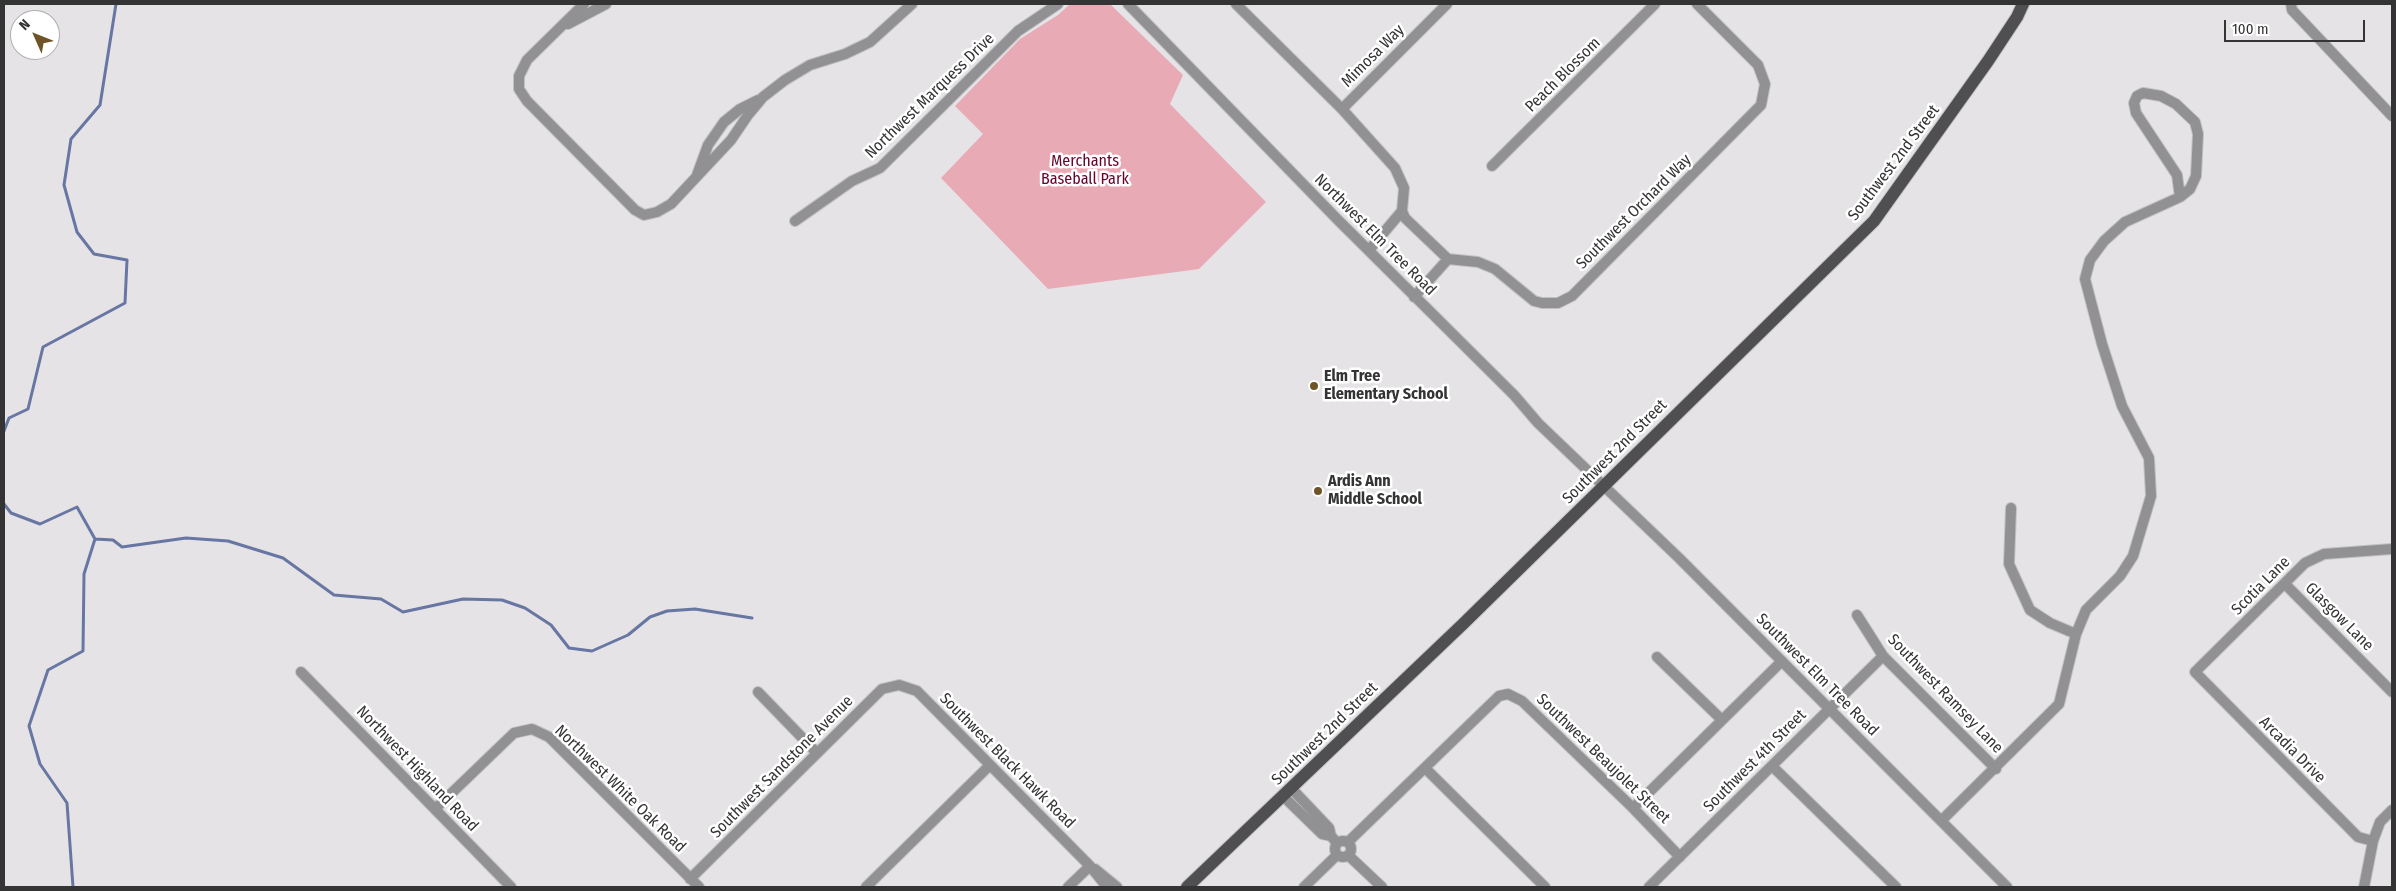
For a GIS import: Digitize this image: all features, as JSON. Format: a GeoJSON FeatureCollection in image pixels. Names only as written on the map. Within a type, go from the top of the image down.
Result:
{"type":"FeatureCollection","features":[{"type":"Feature","properties":{"kind":"main road","name":"Southwest 2nd Street"},"geometry":{"type":"LineString","coordinates":[[1187,887],[1604,486],[1874,221],[1988,61],[2017,17],[2023,4]]}},
{"type":"Feature","properties":{"kind":"street"},"geometry":{"type":"LineString","coordinates":[[584,4],[527,60],[519,76],[519,89],[527,101],[640,213],[644,215],[657,212],[671,204],[731,140],[763,97]]}},
{"type":"Feature","properties":{"kind":"street"},"geometry":{"type":"LineString","coordinates":[[558,29],[606,4]]}},
{"type":"Feature","properties":{"kind":"street"},"geometry":{"type":"LineString","coordinates":[[696,178],[708,145],[724,122],[740,108],[763,97],[785,80],[810,65],[845,54],[870,42],[912,4]]}},
{"type":"Feature","properties":{"kind":"street","name":"Northwest Marquess Drive"},"geometry":{"type":"LineString","coordinates":[[794,221],[852,181],[880,168],[1018,31],[1058,4]]}},
{"type":"Feature","properties":{"kind":"street","name":"Northwest Elm Tree Road"},"geometry":{"type":"LineString","coordinates":[[1128,4],[1414,297],[1514,394],[1538,423],[1604,486]]}},
{"type":"Feature","properties":{"kind":"street","name":"Mimosa Way"},"geometry":{"type":"LineString","coordinates":[[1342,109],[1447,4]]}},
{"type":"Feature","properties":{"kind":"street","name":"Peach Blossom"},"geometry":{"type":"LineString","coordinates":[[1492,166],[1654,4]]}},
{"type":"Feature","properties":{"kind":"street","name":"Southwest Orchard Way"},"geometry":{"type":"LineString","coordinates":[[1448,259],[1478,262],[1495,269],[1534,301],[1542,304],[1558,303],[1572,296],[1761,105],[1765,84],[1758,65],[1697,4]]}},
{"type":"Feature","properties":{"kind":"street"},"geometry":{"type":"LineString","coordinates":[[2291,4],[2292,10],[2392,116]]}},
{"type":"Feature","properties":{"kind":"street"},"geometry":{"type":"LineString","coordinates":[[1241,6],[1278,46],[1342,109],[1395,168],[1404,188],[1402,211],[1405,218],[1448,259],[1414,297]]}},
{"type":"Feature","properties":{"kind":"street"},"geometry":{"type":"LineString","coordinates":[[1941,821],[1996,769],[2059,704],[2076,634],[2086,610],[2120,576],[2133,556],[2151,496],[2148,458],[2122,406],[2102,344],[2085,279],[2090,260],[2104,241],[2125,222],[2180,197],[2190,189],[2196,176],[2198,141],[2195,122],[2176,104],[2161,96],[2143,92],[2137,96],[2134,104],[2136,113],[2177,175],[2180,197]]}},
{"type":"Feature","properties":{"kind":"street"},"geometry":{"type":"LineString","coordinates":[[1369,250],[1402,211]]}},
{"type":"Feature","properties":{"kind":"street","name":"Southwest Elm Tree Road"},"geometry":{"type":"LineString","coordinates":[[1604,486],[1782,661],[2007,887]]}},
{"type":"Feature","properties":{"kind":"street"},"geometry":{"type":"LineString","coordinates":[[2011,508],[2009,564],[2030,610],[2050,623],[2076,634]]}},
{"type":"Feature","properties":{"kind":"street","name":"Scotia Lane"},"geometry":{"type":"LineString","coordinates":[[2195,672],[2305,563],[2324,554],[2392,549]]}},
{"type":"Feature","properties":{"kind":"street","name":"Glasgow Lane"},"geometry":{"type":"LineString","coordinates":[[2285,584],[2392,692]]}},
{"type":"Feature","properties":{"kind":"street","name":"Southwest Ramsey Lane"},"geometry":{"type":"LineString","coordinates":[[1857,615],[1883,656],[1996,769]]}},
{"type":"Feature","properties":{"kind":"street","name":"Southwest 4th Street"},"geometry":{"type":"LineString","coordinates":[[1649,887],[1883,656]]}},
{"type":"Feature","properties":{"kind":"street"},"geometry":{"type":"LineString","coordinates":[[1657,657],[1722,720]]}},
{"type":"Feature","properties":{"kind":"street"},"geometry":{"type":"LineString","coordinates":[[1633,808],[1782,661]]}},
{"type":"Feature","properties":{"kind":"street","name":"Northwest Highland Road"},"geometry":{"type":"LineString","coordinates":[[302,672],[511,887]]}},
{"type":"Feature","properties":{"kind":"street","name":"Arcadia Drive"},"geometry":{"type":"LineString","coordinates":[[2195,672],[2358,837],[2373,841]]}},
{"type":"Feature","properties":{"kind":"street","name":"Southwest Sandstone Avenue"},"geometry":{"type":"LineString","coordinates":[[690,878],[882,689],[899,685]]}},
{"type":"Feature","properties":{"kind":"street","name":"Southwest Black Hawk Road"},"geometry":{"type":"LineString","coordinates":[[899,685],[917,691],[1090,866],[1106,887]]}},
{"type":"Feature","properties":{"kind":"street"},"geometry":{"type":"LineString","coordinates":[[758,692],[817,753]]}},
{"type":"Feature","properties":{"kind":"street","name":"Southwest Beaujolet Street"},"geometry":{"type":"LineString","coordinates":[[1425,768],[1499,696],[1508,694],[1522,700],[1633,808],[1680,857]]}},
{"type":"Feature","properties":{"kind":"street","name":"Northwest White Oak Road"},"geometry":{"type":"LineString","coordinates":[[435,809],[514,733],[532,729],[549,737],[699,887]]}},
{"type":"Feature","properties":{"kind":"street"},"geometry":{"type":"LineString","coordinates":[[866,887],[990,765]]}},
{"type":"Feature","properties":{"kind":"street"},"geometry":{"type":"LineString","coordinates":[[1772,766],[1896,887]]}},
{"type":"Feature","properties":{"kind":"street"},"geometry":{"type":"LineString","coordinates":[[1348,842],[1425,768],[1545,887]]}},
{"type":"Feature","properties":{"kind":"street"},"geometry":{"type":"LineString","coordinates":[[1287,792],[1322,834],[1334,840],[1348,842],[1351,847],[1348,855]]}},
{"type":"Feature","properties":{"kind":"street"},"geometry":{"type":"LineString","coordinates":[[2364,887],[2373,841],[2380,822],[2392,810]]}},
{"type":"Feature","properties":{"kind":"street"},"geometry":{"type":"LineString","coordinates":[[1334,840],[1336,855]]}},
{"type":"Feature","properties":{"kind":"street"},"geometry":{"type":"LineString","coordinates":[[1336,855],[1341,857],[1348,855]]}},
{"type":"Feature","properties":{"kind":"street"},"geometry":{"type":"LineString","coordinates":[[1304,887],[1336,855]]}},
{"type":"Feature","properties":{"kind":"street"},"geometry":{"type":"LineString","coordinates":[[1348,855],[1382,887]]}},
{"type":"Feature","properties":{"kind":"street"},"geometry":{"type":"LineString","coordinates":[[1068,887],[1090,866]]}},
{"type":"Feature","properties":{"kind":"street","name":"Southwest Black Hawk Road"},"geometry":{"type":"LineString","coordinates":[[1090,866],[1104,874],[1117,887]]}},
{"type":"Feature","properties":{"kind":"green space","name":"Merchants Baseball Park"},"geometry":{"type":"Polygon","coordinates":[[[1070,4],[1110,4],[1183,75],[1170,104],[1266,202],[1199,269],[1048,289],[941,178],[983,134],[955,106],[1020,39],[1058,15],[1070,4]]]}},
{"type":"Feature","properties":{"kind":"waterway"},"geometry":{"type":"LineString","coordinates":[[4,431],[9,418],[28,409],[43,347],[125,303],[127,260],[94,254],[77,232],[64,185],[71,139],[100,105],[116,4]]}},
{"type":"Feature","properties":{"kind":"waterway"},"geometry":{"type":"LineString","coordinates":[[4,504],[11,513],[40,524],[77,507],[95,539],[84,574],[83,651],[48,670],[29,726],[40,764],[67,803],[73,887]]}},
{"type":"Feature","properties":{"kind":"waterway"},"geometry":{"type":"LineString","coordinates":[[95,539],[113,540],[122,547],[186,538],[228,541],[283,558],[334,595],[381,599],[403,612],[463,599],[502,600],[525,608],[551,625],[569,648],[592,651],[628,635],[650,617],[667,611],[695,609],[752,618]]}},
{"type":"Feature","properties":{"kind":"place","name":"Elm Tree Elementary School"},"geometry":{"type":"Point","coordinates":[1314,386]}},
{"type":"Feature","properties":{"kind":"place","name":"Ardis Ann Middle School"},"geometry":{"type":"Point","coordinates":[1318,491]}}]}
